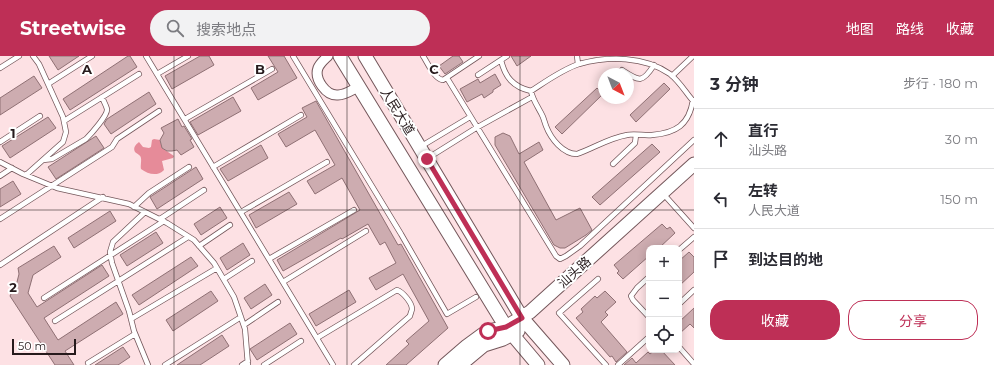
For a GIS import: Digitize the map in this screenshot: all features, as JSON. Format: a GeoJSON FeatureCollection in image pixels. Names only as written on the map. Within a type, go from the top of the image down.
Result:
{"type":"FeatureCollection","features":[{"type":"Feature","properties":{"kind":"main road","name":"人民大道"},"geometry":{"type":"LineString","coordinates":[[340,56],[509,331],[538,365]]}},
{"type":"Feature","properties":{"kind":"main road","name":"人民大道"},"geometry":{"type":"LineString","coordinates":[[365,56],[524,321],[563,365]]}},
{"type":"Feature","properties":{"kind":"main road","name":"汕头路"},"geometry":{"type":"LineString","coordinates":[[524,321],[530,312],[694,164]]}},
{"type":"Feature","properties":{"kind":"main road","name":"汕头路"},"geometry":{"type":"LineString","coordinates":[[460,365],[484,345],[524,321],[694,173]]}},
{"type":"Feature","properties":{"kind":"main road","name":"汕头路"},"geometry":{"type":"LineString","coordinates":[[445,365],[478,337],[488,331],[509,331]]}},
{"type":"Feature","properties":{"kind":"street"},"geometry":{"type":"LineString","coordinates":[[328,56],[318,68],[318,87],[336,96],[358,87]]}},
{"type":"Feature","properties":{"kind":"lane"},"geometry":{"type":"LineString","coordinates":[[0,68],[19,56]]}},
{"type":"Feature","properties":{"kind":"lane"},"geometry":{"type":"LineString","coordinates":[[26,175],[63,142],[66,132],[64,121],[48,84],[39,64],[33,56]]}},
{"type":"Feature","properties":{"kind":"lane"},"geometry":{"type":"LineString","coordinates":[[48,84],[92,56]]}},
{"type":"Feature","properties":{"kind":"lane"},"geometry":{"type":"LineString","coordinates":[[146,56],[333,365]]}},
{"type":"Feature","properties":{"kind":"lane"},"geometry":{"type":"LineString","coordinates":[[157,74],[188,56]]}},
{"type":"Feature","properties":{"kind":"lane"},"geometry":{"type":"LineString","coordinates":[[294,56],[318,87],[447,314],[476,297]]}},
{"type":"Feature","properties":{"kind":"lane"},"geometry":{"type":"LineString","coordinates":[[423,56],[439,80],[447,78],[479,56]]}},
{"type":"Feature","properties":{"kind":"lane"},"geometry":{"type":"LineString","coordinates":[[478,75],[507,56]]}},
{"type":"Feature","properties":{"kind":"lane"},"geometry":{"type":"LineString","coordinates":[[577,56],[578,64]]}},
{"type":"Feature","properties":{"kind":"lane"},"geometry":{"type":"LineString","coordinates":[[672,76],[693,56]]}},
{"type":"Feature","properties":{"kind":"lane"},"geometry":{"type":"LineString","coordinates":[[501,60],[504,70],[511,81],[520,89],[531,91],[578,64],[600,59],[627,58],[642,60],[654,65],[672,76],[679,82],[693,101],[688,118],[677,128],[652,135],[628,135],[614,138],[587,151],[572,154],[564,150],[546,127],[543,116],[532,97],[531,91]]}},
{"type":"Feature","properties":{"kind":"lane"},"geometry":{"type":"LineString","coordinates":[[634,77],[643,79],[654,65]]}},
{"type":"Feature","properties":{"kind":"lane"},"geometry":{"type":"LineString","coordinates":[[184,119],[272,69]]}},
{"type":"Feature","properties":{"kind":"lane"},"geometry":{"type":"LineString","coordinates":[[64,121],[138,74]]}},
{"type":"Feature","properties":{"kind":"lane"},"geometry":{"type":"LineString","coordinates":[[447,78],[476,128],[556,256],[560,258],[566,256],[580,246],[694,140]]}},
{"type":"Feature","properties":{"kind":"lane"},"geometry":{"type":"LineString","coordinates":[[43,160],[52,159],[90,134],[106,114],[107,109],[102,97]]}},
{"type":"Feature","properties":{"kind":"lane"},"geometry":{"type":"LineString","coordinates":[[427,159],[476,128],[532,97]]}},
{"type":"Feature","properties":{"kind":"lane"},"geometry":{"type":"LineString","coordinates":[[0,219],[112,147],[117,139],[159,111]]}},
{"type":"Feature","properties":{"kind":"lane"},"geometry":{"type":"LineString","coordinates":[[213,167],[301,115]]}},
{"type":"Feature","properties":{"kind":"lane"},"geometry":{"type":"LineString","coordinates":[[0,142],[40,116]]}},
{"type":"Feature","properties":{"kind":"lane"},"geometry":{"type":"LineString","coordinates":[[420,148],[470,117]]}},
{"type":"Feature","properties":{"kind":"lane"},"geometry":{"type":"LineString","coordinates":[[613,164],[635,143],[636,135]]}},
{"type":"Feature","properties":{"kind":"lane"},"geometry":{"type":"LineString","coordinates":[[0,162],[53,186],[134,207],[162,220],[194,240],[217,268],[234,297],[244,325],[248,363],[242,365]]}},
{"type":"Feature","properties":{"kind":"lane"},"geometry":{"type":"LineString","coordinates":[[240,212],[326,162]]}},
{"type":"Feature","properties":{"kind":"lane"},"geometry":{"type":"LineString","coordinates":[[134,207],[148,193],[188,167]]}},
{"type":"Feature","properties":{"kind":"lane"},"geometry":{"type":"LineString","coordinates":[[0,176],[12,168]]}},
{"type":"Feature","properties":{"kind":"lane"},"geometry":{"type":"LineString","coordinates":[[44,298],[111,255],[204,190]]}},
{"type":"Feature","properties":{"kind":"lane"},"geometry":{"type":"LineString","coordinates":[[0,265],[103,198]]}},
{"type":"Feature","properties":{"kind":"lane"},"geometry":{"type":"LineString","coordinates":[[667,198],[694,228]]}},
{"type":"Feature","properties":{"kind":"lane"},"geometry":{"type":"LineString","coordinates":[[269,259],[354,210]]}},
{"type":"Feature","properties":{"kind":"lane"},"geometry":{"type":"LineString","coordinates":[[144,212],[113,242],[111,255],[112,263],[135,334],[148,365]]}},
{"type":"Feature","properties":{"kind":"lane"},"geometry":{"type":"LineString","coordinates":[[199,246],[230,225]]}},
{"type":"Feature","properties":{"kind":"lane"},"geometry":{"type":"LineString","coordinates":[[283,282],[366,231]]}},
{"type":"Feature","properties":{"kind":"lane"},"geometry":{"type":"LineString","coordinates":[[55,321],[188,236]]}},
{"type":"Feature","properties":{"kind":"lane"},"geometry":{"type":"LineString","coordinates":[[682,247],[694,237]]}},
{"type":"Feature","properties":{"kind":"lane"},"geometry":{"type":"LineString","coordinates":[[224,279],[252,261]]}},
{"type":"Feature","properties":{"kind":"lane"},"geometry":{"type":"LineString","coordinates":[[131,320],[217,268]]}},
{"type":"Feature","properties":{"kind":"lane"},"geometry":{"type":"LineString","coordinates":[[598,279],[559,313],[606,365]]}},
{"type":"Feature","properties":{"kind":"lane"},"geometry":{"type":"LineString","coordinates":[[646,280],[631,296],[646,314]]}},
{"type":"Feature","properties":{"kind":"lane"},"geometry":{"type":"LineString","coordinates":[[317,338],[398,290],[401,291],[412,309],[410,316],[354,365]]}},
{"type":"Feature","properties":{"kind":"lane"},"geometry":{"type":"LineString","coordinates":[[682,301],[694,290]]}},
{"type":"Feature","properties":{"kind":"lane"},"geometry":{"type":"LineString","coordinates":[[244,325],[278,302]]}},
{"type":"Feature","properties":{"kind":"lane"},"geometry":{"type":"LineString","coordinates":[[165,365],[241,317]]}},
{"type":"Feature","properties":{"kind":"lane"},"geometry":{"type":"LineString","coordinates":[[88,363],[135,334]]}},
{"type":"Feature","properties":{"kind":"lane"},"geometry":{"type":"LineString","coordinates":[[618,365],[646,340]]}},
{"type":"Feature","properties":{"kind":"lane"},"geometry":{"type":"LineString","coordinates":[[264,365],[300,341]]}},
{"type":"Feature","properties":{"kind":"lane"},"geometry":{"type":"LineString","coordinates":[[682,351],[694,364]]}},
{"type":"Feature","properties":{"kind":"shaded area"},"geometry":{"type":"Polygon","coordinates":[[[152,140],[160,140],[162,148],[174,156],[173,158],[162,161],[164,170],[158,174],[150,173],[141,169],[141,157],[135,152],[134,149],[135,145],[139,142],[143,147],[151,147],[152,140]]]}},
{"type":"Feature","properties":{"kind":"building"},"geometry":{"type":"Polygon","coordinates":[[[49,56],[79,56],[58,70],[49,56]]]}},
{"type":"Feature","properties":{"kind":"building"},"geometry":{"type":"Polygon","coordinates":[[[130,56],[137,67],[70,110],[63,99],[130,56]]]}},
{"type":"Feature","properties":{"kind":"building"},"geometry":{"type":"Polygon","coordinates":[[[200,56],[209,56],[214,65],[172,89],[165,76],[200,56]]]}},
{"type":"Feature","properties":{"kind":"building"},"geometry":{"type":"Polygon","coordinates":[[[268,56],[284,56],[297,78],[258,100],[251,88],[278,72],[268,56]]]}},
{"type":"Feature","properties":{"kind":"building"},"geometry":{"type":"Polygon","coordinates":[[[453,56],[459,56],[463,62],[445,74],[439,66],[453,56]]]}},
{"type":"Feature","properties":{"kind":"building"},"geometry":{"type":"Polygon","coordinates":[[[511,56],[531,56],[517,66],[511,56]]]}},
{"type":"Feature","properties":{"kind":"building"},"geometry":{"type":"Polygon","coordinates":[[[495,74],[501,85],[484,98],[482,94],[467,102],[460,89],[478,79],[480,83],[495,74]]]}},
{"type":"Feature","properties":{"kind":"building"},"geometry":{"type":"Polygon","coordinates":[[[34,76],[42,88],[0,115],[0,98],[34,76]]]}},
{"type":"Feature","properties":{"kind":"building"},"geometry":{"type":"Polygon","coordinates":[[[664,83],[670,89],[636,122],[630,115],[664,83]]]}},
{"type":"Feature","properties":{"kind":"building"},"geometry":{"type":"Polygon","coordinates":[[[597,88],[598,89],[598,99],[562,134],[555,127],[597,88]]]}},
{"type":"Feature","properties":{"kind":"building"},"geometry":{"type":"Polygon","coordinates":[[[149,92],[156,104],[111,134],[104,124],[107,119],[149,92]]]}},
{"type":"Feature","properties":{"kind":"building"},"geometry":{"type":"Polygon","coordinates":[[[233,97],[241,111],[198,135],[190,122],[233,97]]]}},
{"type":"Feature","properties":{"kind":"building"},"geometry":{"type":"Polygon","coordinates":[[[316,101],[398,245],[401,244],[448,328],[406,365],[386,365],[409,344],[406,341],[429,321],[403,274],[376,290],[369,278],[396,263],[385,242],[380,245],[368,224],[283,271],[277,260],[360,210],[342,178],[315,194],[307,181],[335,165],[315,130],[286,147],[278,134],[307,117],[302,108],[316,101]]]}},
{"type":"Feature","properties":{"kind":"building"},"geometry":{"type":"Polygon","coordinates":[[[48,117],[56,128],[10,158],[2,146],[48,117]]]}},
{"type":"Feature","properties":{"kind":"building"},"geometry":{"type":"Polygon","coordinates":[[[178,119],[182,127],[184,126],[192,139],[190,140],[194,147],[181,155],[177,150],[167,151],[162,148],[160,140],[164,133],[161,128],[178,119]]]}},
{"type":"Feature","properties":{"kind":"building"},"geometry":{"type":"Polygon","coordinates":[[[503,133],[510,136],[519,154],[539,142],[543,150],[524,162],[556,220],[580,208],[592,230],[565,248],[560,248],[554,245],[495,145],[495,137],[503,133]]]}},
{"type":"Feature","properties":{"kind":"building"},"geometry":{"type":"Polygon","coordinates":[[[96,136],[104,148],[56,179],[48,167],[96,136]]]}},
{"type":"Feature","properties":{"kind":"building"},"geometry":{"type":"Polygon","coordinates":[[[652,144],[660,152],[600,205],[592,197],[652,144]]]}},
{"type":"Feature","properties":{"kind":"building"},"geometry":{"type":"Polygon","coordinates":[[[261,145],[268,158],[228,181],[220,169],[261,145]]]}},
{"type":"Feature","properties":{"kind":"building"},"geometry":{"type":"Polygon","coordinates":[[[196,167],[203,179],[157,209],[150,197],[196,167]]]}},
{"type":"Feature","properties":{"kind":"building"},"geometry":{"type":"Polygon","coordinates":[[[13,181],[21,194],[0,207],[0,189],[13,181]]]}},
{"type":"Feature","properties":{"kind":"building"},"geometry":{"type":"Polygon","coordinates":[[[289,192],[297,204],[256,228],[249,215],[289,192]]]}},
{"type":"Feature","properties":{"kind":"building"},"geometry":{"type":"Polygon","coordinates":[[[220,207],[227,218],[201,235],[194,224],[220,207]]]}},
{"type":"Feature","properties":{"kind":"building"},"geometry":{"type":"Polygon","coordinates":[[[110,211],[116,221],[74,248],[68,238],[110,211]]]}},
{"type":"Feature","properties":{"kind":"building"},"geometry":{"type":"Polygon","coordinates":[[[662,224],[667,229],[670,227],[675,233],[662,245],[646,245],[646,259],[623,279],[617,273],[619,271],[614,265],[662,224]]]}},
{"type":"Feature","properties":{"kind":"building"},"geometry":{"type":"Polygon","coordinates":[[[156,232],[163,243],[127,266],[120,255],[156,232]]]}},
{"type":"Feature","properties":{"kind":"building"},"geometry":{"type":"Polygon","coordinates":[[[243,243],[250,255],[227,270],[220,258],[243,243]]]}},
{"type":"Feature","properties":{"kind":"building"},"geometry":{"type":"Polygon","coordinates":[[[54,246],[61,257],[33,275],[28,293],[37,307],[102,265],[109,276],[44,318],[58,340],[116,302],[123,314],[65,351],[74,365],[55,365],[10,296],[17,282],[19,274],[18,268],[54,246]]]}},
{"type":"Feature","properties":{"kind":"building"},"geometry":{"type":"Polygon","coordinates":[[[689,252],[694,257],[694,272],[682,283],[682,281],[682,258],[689,252]]]}},
{"type":"Feature","properties":{"kind":"building"},"geometry":{"type":"Polygon","coordinates":[[[191,257],[198,266],[139,305],[132,295],[191,257]]]}},
{"type":"Feature","properties":{"kind":"building"},"geometry":{"type":"Polygon","coordinates":[[[265,284],[272,295],[251,309],[244,298],[265,284]]]}},
{"type":"Feature","properties":{"kind":"building"},"geometry":{"type":"Polygon","coordinates":[[[349,290],[356,302],[316,326],[309,314],[349,290]]]}},
{"type":"Feature","properties":{"kind":"building"},"geometry":{"type":"Polygon","coordinates":[[[211,291],[218,301],[173,331],[166,320],[211,291]]]}},
{"type":"Feature","properties":{"kind":"building"},"geometry":{"type":"Polygon","coordinates":[[[605,291],[616,302],[605,312],[608,315],[601,322],[627,352],[616,362],[576,318],[583,312],[581,309],[595,296],[597,298],[605,291]]]}},
{"type":"Feature","properties":{"kind":"building"},"geometry":{"type":"Polygon","coordinates":[[[694,308],[694,328],[690,324],[682,331],[682,319],[694,308]]]}},
{"type":"Feature","properties":{"kind":"building"},"geometry":{"type":"Polygon","coordinates":[[[290,323],[297,334],[257,360],[250,349],[290,323]]]}},
{"type":"Feature","properties":{"kind":"building"},"geometry":{"type":"Polygon","coordinates":[[[222,335],[229,346],[200,365],[177,365],[222,335]]]}},
{"type":"Feature","properties":{"kind":"building"},"geometry":{"type":"Polygon","coordinates":[[[123,347],[130,357],[118,365],[95,365],[123,347]]]}},
{"type":"Feature","properties":{"kind":"building"},"geometry":{"type":"Polygon","coordinates":[[[647,353],[664,353],[675,365],[624,365],[632,358],[636,363],[647,353]]]}},
{"type":"Feature","properties":{"kind":"route"},"geometry":{"type":"LineString","coordinates":[[427,159],[522,318],[506,327],[488,331]]}}]}
